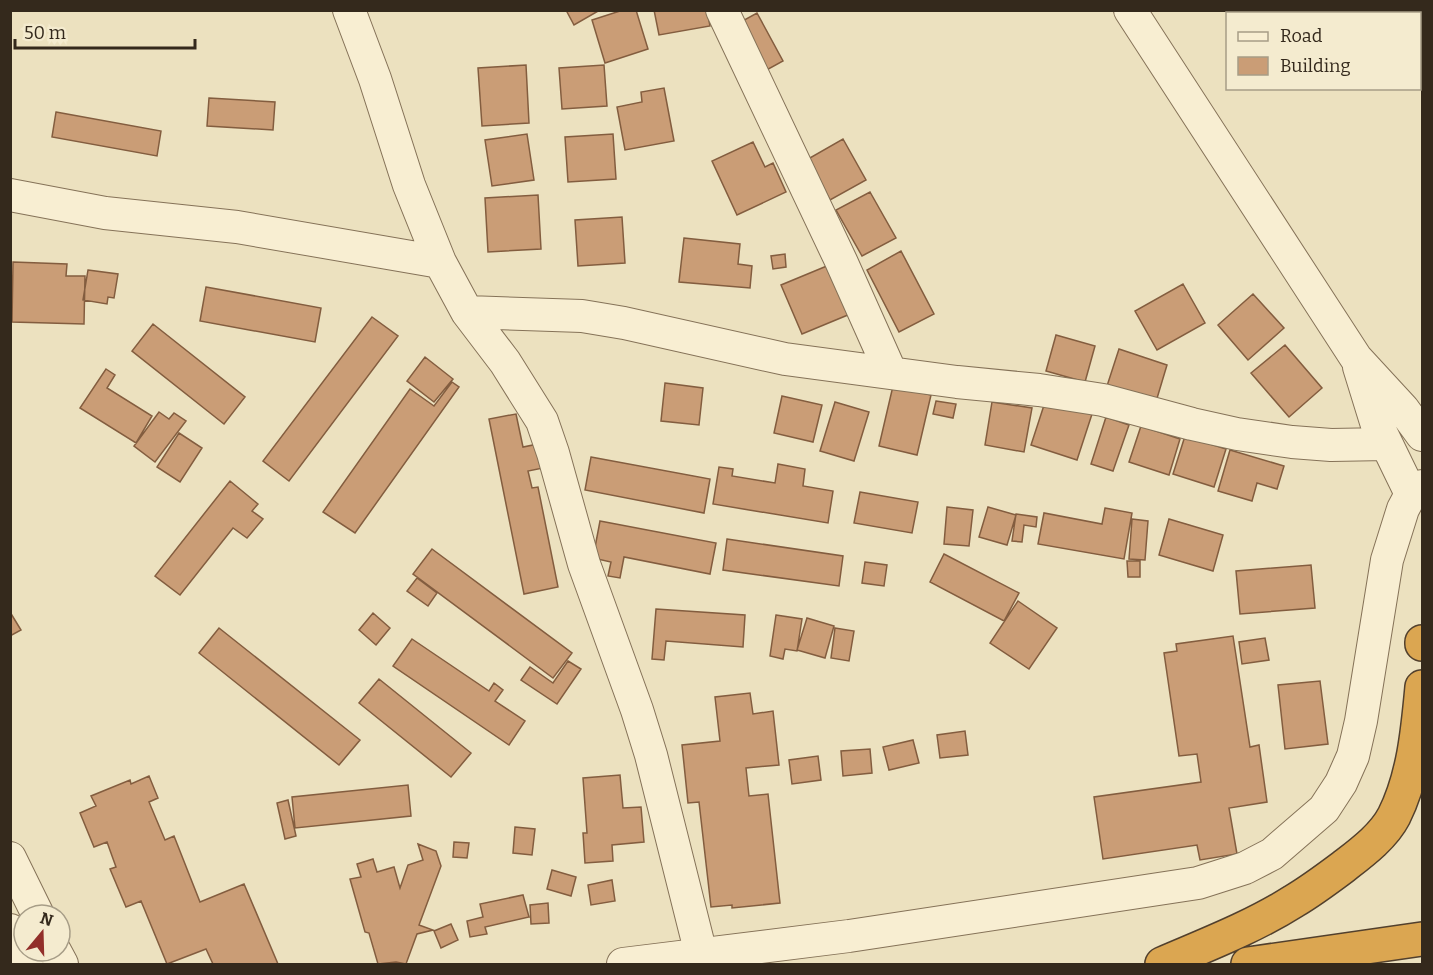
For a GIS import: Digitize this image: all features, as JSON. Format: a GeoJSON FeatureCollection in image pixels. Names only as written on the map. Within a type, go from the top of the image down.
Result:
{"type":"FeatureCollection","features":[{"type":"Feature","properties":{"kind":"highway"},"geometry":{"type":"LineString","coordinates":[[1162,964],[1253,923],[1293,902],[1358,855],[1379,836],[1393,818],[1406,784],[1420,716],[1422,687]]}},
{"type":"Feature","properties":{"kind":"highway"},"geometry":{"type":"LineString","coordinates":[[1248,964],[1422,939]]}},
{"type":"Feature","properties":{"kind":"street"},"geometry":{"type":"LineString","coordinates":[[349,10],[375,80],[409,185],[440,262],[467,312],[505,362],[542,421],[584,564],[651,755],[701,954]]}},
{"type":"Feature","properties":{"kind":"street"},"geometry":{"type":"LineString","coordinates":[[723,10],[891,373]]}},
{"type":"Feature","properties":{"kind":"street"},"geometry":{"type":"LineString","coordinates":[[1130,10],[1356,358],[1422,435]]}},
{"type":"Feature","properties":{"kind":"street"},"geometry":{"type":"LineString","coordinates":[[10,195],[105,213],[237,227],[440,262]]}},
{"type":"Feature","properties":{"kind":"street"},"geometry":{"type":"LineString","coordinates":[[467,312],[582,316],[624,323],[785,359],[1093,398],[1192,424],[1270,439],[1331,445],[1386,444]]}},
{"type":"Feature","properties":{"kind":"street"},"geometry":{"type":"LineString","coordinates":[[623,964],[861,934],[1198,883],[1245,868],[1272,854],[1324,809],[1341,783],[1353,756],[1361,721],[1387,560],[1403,509],[1417,490],[1386,444],[1376,422],[1356,358]]}},
{"type":"Feature","properties":{"kind":"street"},"geometry":{"type":"LineString","coordinates":[[10,858],[32,903]]}},
{"type":"Feature","properties":{"kind":"street"},"geometry":{"type":"LineString","coordinates":[[10,930],[27,964]]}},
{"type":"Feature","properties":{"kind":"building"},"geometry":{"type":"Polygon","coordinates":[[[566,10],[600,10],[574,25],[566,10]]]}},
{"type":"Feature","properties":{"kind":"building"},"geometry":{"type":"Polygon","coordinates":[[[623,10],[636,10],[648,49],[605,63],[592,20],[623,10]]]}},
{"type":"Feature","properties":{"kind":"building"},"geometry":{"type":"Polygon","coordinates":[[[654,10],[707,10],[710,26],[659,35],[654,10]]]}},
{"type":"Feature","properties":{"kind":"building"},"geometry":{"type":"Polygon","coordinates":[[[757,13],[783,61],[763,72],[737,24],[757,13]]]}},
{"type":"Feature","properties":{"kind":"building"},"geometry":{"type":"Polygon","coordinates":[[[526,65],[529,123],[482,126],[478,68],[526,65]]]}},
{"type":"Feature","properties":{"kind":"building"},"geometry":{"type":"Polygon","coordinates":[[[604,65],[607,106],[562,109],[559,68],[604,65]]]}},
{"type":"Feature","properties":{"kind":"building"},"geometry":{"type":"Polygon","coordinates":[[[664,88],[674,141],[625,150],[617,107],[642,102],[641,92],[664,88]]]}},
{"type":"Feature","properties":{"kind":"building"},"geometry":{"type":"Polygon","coordinates":[[[209,98],[275,102],[273,130],[207,126],[209,98]]]}},
{"type":"Feature","properties":{"kind":"building"},"geometry":{"type":"Polygon","coordinates":[[[56,112],[161,131],[157,156],[52,137],[56,112]]]}},
{"type":"Feature","properties":{"kind":"building"},"geometry":{"type":"Polygon","coordinates":[[[527,134],[534,180],[492,186],[485,140],[527,134]]]}},
{"type":"Feature","properties":{"kind":"building"},"geometry":{"type":"Polygon","coordinates":[[[613,134],[616,179],[568,182],[565,137],[613,134]]]}},
{"type":"Feature","properties":{"kind":"building"},"geometry":{"type":"Polygon","coordinates":[[[843,139],[866,180],[830,200],[808,159],[843,139]]]}},
{"type":"Feature","properties":{"kind":"building"},"geometry":{"type":"Polygon","coordinates":[[[753,142],[765,167],[773,163],[786,192],[737,215],[712,161],[753,142]]]}},
{"type":"Feature","properties":{"kind":"building"},"geometry":{"type":"Polygon","coordinates":[[[870,192],[896,238],[862,256],[836,210],[870,192]]]}},
{"type":"Feature","properties":{"kind":"building"},"geometry":{"type":"Polygon","coordinates":[[[538,195],[541,249],[488,252],[485,198],[538,195]]]}},
{"type":"Feature","properties":{"kind":"building"},"geometry":{"type":"Polygon","coordinates":[[[622,217],[625,263],[578,266],[575,220],[622,217]]]}},
{"type":"Feature","properties":{"kind":"building"},"geometry":{"type":"Polygon","coordinates":[[[684,238],[740,244],[738,264],[752,266],[750,288],[679,282],[684,238]]]}},
{"type":"Feature","properties":{"kind":"building"},"geometry":{"type":"Polygon","coordinates":[[[901,251],[934,314],[899,332],[867,270],[901,251]]]}},
{"type":"Feature","properties":{"kind":"building"},"geometry":{"type":"Polygon","coordinates":[[[785,254],[786,267],[773,269],[771,256],[785,254]]]}},
{"type":"Feature","properties":{"kind":"building"},"geometry":{"type":"Polygon","coordinates":[[[13,262],[67,264],[66,276],[85,276],[84,324],[12,322],[13,262]]]}},
{"type":"Feature","properties":{"kind":"building"},"geometry":{"type":"Polygon","coordinates":[[[834,263],[855,312],[802,334],[781,285],[834,263]]]}},
{"type":"Feature","properties":{"kind":"building"},"geometry":{"type":"Polygon","coordinates":[[[88,270],[118,274],[114,298],[108,297],[107,304],[83,300],[88,270]]]}},
{"type":"Feature","properties":{"kind":"building"},"geometry":{"type":"Polygon","coordinates":[[[1183,284],[1205,323],[1157,350],[1135,311],[1183,284]]]}},
{"type":"Feature","properties":{"kind":"building"},"geometry":{"type":"Polygon","coordinates":[[[206,287],[321,308],[315,342],[200,321],[206,287]]]}},
{"type":"Feature","properties":{"kind":"building"},"geometry":{"type":"Polygon","coordinates":[[[1253,294],[1284,328],[1248,360],[1218,325],[1253,294]]]}},
{"type":"Feature","properties":{"kind":"building"},"geometry":{"type":"Polygon","coordinates":[[[372,317],[398,336],[289,481],[263,461],[372,317]]]}},
{"type":"Feature","properties":{"kind":"building"},"geometry":{"type":"Polygon","coordinates":[[[153,324],[245,397],[224,424],[132,351],[153,324]]]}},
{"type":"Feature","properties":{"kind":"building"},"geometry":{"type":"Polygon","coordinates":[[[1056,335],[1095,346],[1085,382],[1046,371],[1056,335]]]}},
{"type":"Feature","properties":{"kind":"building"},"geometry":{"type":"Polygon","coordinates":[[[1285,345],[1322,388],[1289,417],[1251,373],[1285,345]]]}},
{"type":"Feature","properties":{"kind":"building"},"geometry":{"type":"Polygon","coordinates":[[[1119,349],[1167,365],[1155,405],[1106,389],[1119,349]]]}},
{"type":"Feature","properties":{"kind":"building"},"geometry":{"type":"Polygon","coordinates":[[[425,357],[453,379],[434,402],[407,381],[425,357]]]}},
{"type":"Feature","properties":{"kind":"building"},"geometry":{"type":"Polygon","coordinates":[[[106,369],[115,375],[107,388],[152,416],[136,443],[80,408],[106,369]]]}},
{"type":"Feature","properties":{"kind":"building"},"geometry":{"type":"Polygon","coordinates":[[[452,382],[459,387],[355,533],[323,512],[410,389],[434,406],[452,382]]]}},
{"type":"Feature","properties":{"kind":"building"},"geometry":{"type":"Polygon","coordinates":[[[665,383],[703,388],[699,425],[661,421],[665,383]]]}},
{"type":"Feature","properties":{"kind":"building"},"geometry":{"type":"Polygon","coordinates":[[[893,386],[931,395],[917,455],[879,446],[893,386]]]}},
{"type":"Feature","properties":{"kind":"building"},"geometry":{"type":"Polygon","coordinates":[[[1048,393],[1094,408],[1077,460],[1031,445],[1048,393]]]}},
{"type":"Feature","properties":{"kind":"building"},"geometry":{"type":"Polygon","coordinates":[[[782,396],[822,405],[813,442],[774,433],[782,396]]]}},
{"type":"Feature","properties":{"kind":"building"},"geometry":{"type":"Polygon","coordinates":[[[936,401],[956,404],[953,418],[933,414],[936,401]]]}},
{"type":"Feature","properties":{"kind":"building"},"geometry":{"type":"Polygon","coordinates":[[[835,402],[869,412],[854,461],[820,451],[835,402]]]}},
{"type":"Feature","properties":{"kind":"building"},"geometry":{"type":"Polygon","coordinates":[[[992,402],[1032,408],[1024,452],[985,445],[992,402]]]}},
{"type":"Feature","properties":{"kind":"building"},"geometry":{"type":"Polygon","coordinates":[[[159,412],[169,419],[174,413],[186,421],[155,462],[134,446],[159,412]]]}},
{"type":"Feature","properties":{"kind":"building"},"geometry":{"type":"Polygon","coordinates":[[[516,414],[523,447],[538,444],[543,468],[528,471],[532,488],[538,487],[558,587],[524,594],[489,419],[516,414]]]}},
{"type":"Feature","properties":{"kind":"building"},"geometry":{"type":"Polygon","coordinates":[[[1106,417],[1129,425],[1113,471],[1091,464],[1106,417]]]}},
{"type":"Feature","properties":{"kind":"building"},"geometry":{"type":"Polygon","coordinates":[[[1141,426],[1180,439],[1169,475],[1129,462],[1141,426]]]}},
{"type":"Feature","properties":{"kind":"building"},"geometry":{"type":"Polygon","coordinates":[[[179,433],[202,448],[180,482],[157,467],[179,433]]]}},
{"type":"Feature","properties":{"kind":"building"},"geometry":{"type":"Polygon","coordinates":[[[1185,436],[1226,449],[1214,487],[1173,474],[1185,436]]]}},
{"type":"Feature","properties":{"kind":"building"},"geometry":{"type":"Polygon","coordinates":[[[1230,450],[1284,466],[1277,489],[1257,483],[1252,501],[1218,491],[1230,450]]]}},
{"type":"Feature","properties":{"kind":"building"},"geometry":{"type":"Polygon","coordinates":[[[591,457],[710,479],[704,513],[585,490],[591,457]]]}},
{"type":"Feature","properties":{"kind":"building"},"geometry":{"type":"Polygon","coordinates":[[[778,464],[805,469],[803,486],[833,491],[828,523],[713,504],[719,467],[733,469],[732,476],[775,483],[778,464]]]}},
{"type":"Feature","properties":{"kind":"building"},"geometry":{"type":"Polygon","coordinates":[[[230,481],[258,504],[252,511],[263,519],[247,538],[233,528],[180,595],[155,576],[230,481]]]}},
{"type":"Feature","properties":{"kind":"building"},"geometry":{"type":"Polygon","coordinates":[[[860,492],[918,502],[912,533],[854,523],[860,492]]]}},
{"type":"Feature","properties":{"kind":"building"},"geometry":{"type":"Polygon","coordinates":[[[947,507],[973,510],[969,546],[944,544],[947,507]]]}},
{"type":"Feature","properties":{"kind":"building"},"geometry":{"type":"Polygon","coordinates":[[[988,507],[1016,515],[1007,545],[979,537],[988,507]]]}},
{"type":"Feature","properties":{"kind":"building"},"geometry":{"type":"Polygon","coordinates":[[[1105,508],[1132,513],[1124,559],[1038,544],[1044,513],[1102,524],[1105,508]]]}},
{"type":"Feature","properties":{"kind":"building"},"geometry":{"type":"Polygon","coordinates":[[[1016,514],[1037,517],[1036,527],[1024,525],[1022,542],[1012,541],[1016,514]]]}},
{"type":"Feature","properties":{"kind":"building"},"geometry":{"type":"Polygon","coordinates":[[[1132,519],[1148,521],[1145,560],[1129,559],[1132,519]]]}},
{"type":"Feature","properties":{"kind":"building"},"geometry":{"type":"Polygon","coordinates":[[[1169,519],[1223,535],[1213,571],[1159,555],[1169,519]]]}},
{"type":"Feature","properties":{"kind":"building"},"geometry":{"type":"Polygon","coordinates":[[[600,521],[716,543],[710,574],[624,557],[620,578],[608,576],[611,562],[593,558],[600,521]]]}},
{"type":"Feature","properties":{"kind":"building"},"geometry":{"type":"Polygon","coordinates":[[[727,539],[843,556],[839,586],[723,570],[727,539]]]}},
{"type":"Feature","properties":{"kind":"building"},"geometry":{"type":"Polygon","coordinates":[[[432,549],[572,653],[553,678],[413,574],[432,549]]]}},
{"type":"Feature","properties":{"kind":"building"},"geometry":{"type":"Polygon","coordinates":[[[944,554],[1019,593],[1004,621],[930,582],[944,554]]]}},
{"type":"Feature","properties":{"kind":"building"},"geometry":{"type":"Polygon","coordinates":[[[1127,561],[1140,561],[1140,577],[1128,577],[1127,561]]]}},
{"type":"Feature","properties":{"kind":"building"},"geometry":{"type":"Polygon","coordinates":[[[865,562],[887,565],[884,586],[862,583],[865,562]]]}},
{"type":"Feature","properties":{"kind":"building"},"geometry":{"type":"Polygon","coordinates":[[[1311,565],[1315,608],[1240,614],[1236,571],[1311,565]]]}},
{"type":"Feature","properties":{"kind":"building"},"geometry":{"type":"Polygon","coordinates":[[[417,578],[437,593],[428,606],[407,591],[417,578]]]}},
{"type":"Feature","properties":{"kind":"building"},"geometry":{"type":"Polygon","coordinates":[[[1018,601],[1057,628],[1029,669],[990,643],[1018,601]]]}},
{"type":"Feature","properties":{"kind":"building"},"geometry":{"type":"Polygon","coordinates":[[[656,609],[745,615],[743,647],[666,641],[664,660],[652,659],[656,609]]]}},
{"type":"Feature","properties":{"kind":"building"},"geometry":{"type":"Polygon","coordinates":[[[10,612],[21,630],[10,636],[10,612]]]}},
{"type":"Feature","properties":{"kind":"building"},"geometry":{"type":"Polygon","coordinates":[[[373,613],[390,628],[376,645],[359,630],[373,613]]]}},
{"type":"Feature","properties":{"kind":"building"},"geometry":{"type":"Polygon","coordinates":[[[776,615],[802,619],[797,651],[785,649],[783,659],[770,656],[776,615]]]}},
{"type":"Feature","properties":{"kind":"building"},"geometry":{"type":"Polygon","coordinates":[[[807,618],[834,626],[825,658],[797,650],[807,618]]]}},
{"type":"Feature","properties":{"kind":"building"},"geometry":{"type":"Polygon","coordinates":[[[219,628],[360,740],[339,765],[199,653],[219,628]]]}},
{"type":"Feature","properties":{"kind":"building"},"geometry":{"type":"Polygon","coordinates":[[[835,628],[854,631],[849,661],[831,658],[835,628]]]}},
{"type":"Feature","properties":{"kind":"building"},"geometry":{"type":"Polygon","coordinates":[[[1233,636],[1250,747],[1259,745],[1267,802],[1229,808],[1237,854],[1200,860],[1197,845],[1103,859],[1094,797],[1201,782],[1197,754],[1179,756],[1164,653],[1177,651],[1176,644],[1233,636]]]}},
{"type":"Feature","properties":{"kind":"building"},"geometry":{"type":"Polygon","coordinates":[[[1265,638],[1269,660],[1242,664],[1239,642],[1265,638]]]}},
{"type":"Feature","properties":{"kind":"building"},"geometry":{"type":"Polygon","coordinates":[[[412,639],[489,691],[494,683],[503,690],[495,701],[525,721],[509,745],[393,666],[412,639]]]}},
{"type":"Feature","properties":{"kind":"building"},"geometry":{"type":"Polygon","coordinates":[[[568,661],[581,669],[557,704],[521,680],[530,667],[553,683],[568,661]]]}},
{"type":"Feature","properties":{"kind":"building"},"geometry":{"type":"Polygon","coordinates":[[[379,679],[471,753],[451,777],[359,703],[379,679]]]}},
{"type":"Feature","properties":{"kind":"building"},"geometry":{"type":"Polygon","coordinates":[[[1320,681],[1328,744],[1285,749],[1278,685],[1320,681]]]}},
{"type":"Feature","properties":{"kind":"building"},"geometry":{"type":"Polygon","coordinates":[[[750,693],[753,714],[773,711],[779,765],[746,768],[749,796],[768,794],[780,903],[732,908],[732,905],[711,907],[699,802],[688,803],[682,745],[720,741],[715,697],[750,693]]]}},
{"type":"Feature","properties":{"kind":"building"},"geometry":{"type":"Polygon","coordinates":[[[965,731],[968,755],[940,758],[937,735],[965,731]]]}},
{"type":"Feature","properties":{"kind":"building"},"geometry":{"type":"Polygon","coordinates":[[[913,740],[919,763],[889,770],[883,747],[913,740]]]}},
{"type":"Feature","properties":{"kind":"building"},"geometry":{"type":"Polygon","coordinates":[[[870,749],[872,773],[843,776],[841,751],[870,749]]]}},
{"type":"Feature","properties":{"kind":"building"},"geometry":{"type":"Polygon","coordinates":[[[818,756],[821,780],[792,784],[789,760],[818,756]]]}},
{"type":"Feature","properties":{"kind":"building"},"geometry":{"type":"Polygon","coordinates":[[[620,775],[623,808],[641,807],[644,842],[612,845],[613,861],[585,863],[583,833],[587,833],[583,778],[620,775]]]}},
{"type":"Feature","properties":{"kind":"building"},"geometry":{"type":"Polygon","coordinates":[[[149,776],[158,798],[149,802],[165,840],[174,836],[200,902],[244,884],[278,964],[213,964],[206,949],[167,964],[141,901],[126,907],[110,869],[116,867],[107,842],[94,847],[80,813],[96,806],[91,796],[130,780],[131,784],[149,776]]]}},
{"type":"Feature","properties":{"kind":"building"},"geometry":{"type":"Polygon","coordinates":[[[408,785],[411,816],[295,828],[292,797],[408,785]]]}},
{"type":"Feature","properties":{"kind":"building"},"geometry":{"type":"Polygon","coordinates":[[[288,800],[296,836],[285,839],[277,803],[288,800]]]}},
{"type":"Feature","properties":{"kind":"building"},"geometry":{"type":"Polygon","coordinates":[[[515,827],[535,829],[532,855],[513,853],[515,827]]]}},
{"type":"Feature","properties":{"kind":"building"},"geometry":{"type":"Polygon","coordinates":[[[454,842],[469,843],[467,858],[453,857],[454,842]]]}},
{"type":"Feature","properties":{"kind":"building"},"geometry":{"type":"Polygon","coordinates":[[[418,844],[436,851],[441,866],[419,925],[433,930],[417,934],[406,964],[396,962],[378,964],[369,933],[365,932],[350,879],[361,877],[357,864],[373,859],[377,872],[394,867],[400,888],[408,865],[423,860],[418,844]]]}},
{"type":"Feature","properties":{"kind":"building"},"geometry":{"type":"Polygon","coordinates":[[[552,870],[576,877],[571,896],[547,889],[552,870]]]}},
{"type":"Feature","properties":{"kind":"building"},"geometry":{"type":"Polygon","coordinates":[[[612,880],[615,901],[591,905],[588,885],[612,880]]]}},
{"type":"Feature","properties":{"kind":"building"},"geometry":{"type":"Polygon","coordinates":[[[523,895],[529,917],[485,927],[487,934],[470,937],[467,921],[483,917],[480,904],[523,895]]]}},
{"type":"Feature","properties":{"kind":"building"},"geometry":{"type":"Polygon","coordinates":[[[548,903],[549,923],[531,924],[530,905],[548,903]]]}},
{"type":"Feature","properties":{"kind":"building"},"geometry":{"type":"Polygon","coordinates":[[[451,924],[458,940],[441,948],[434,931],[451,924]]]}}]}
